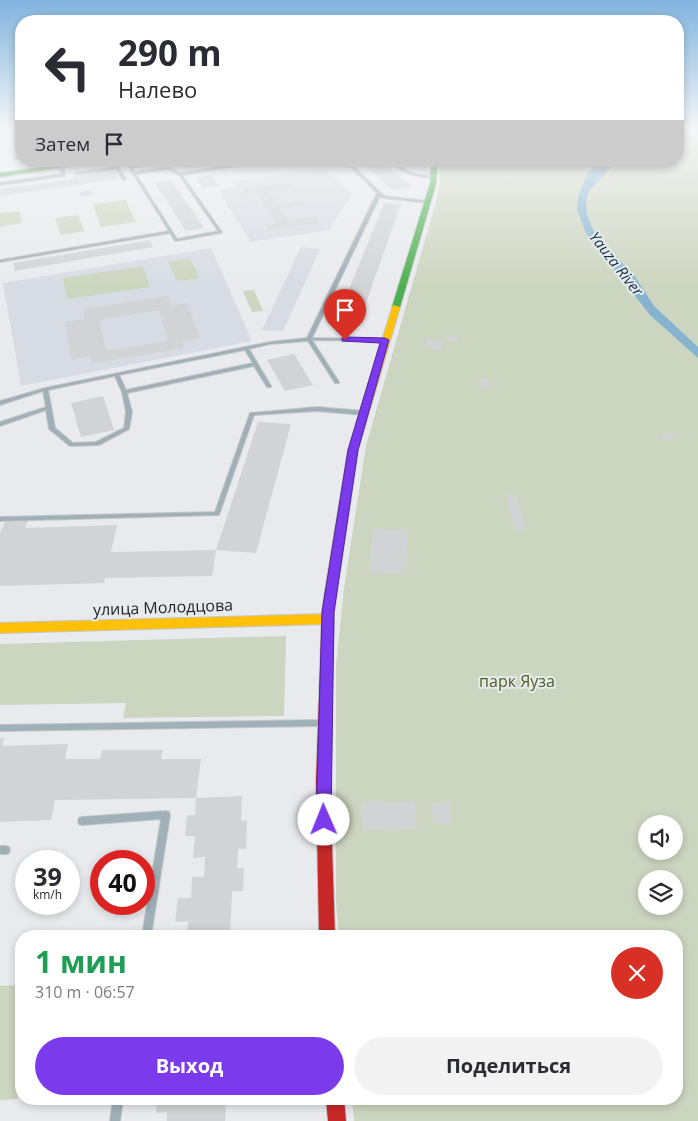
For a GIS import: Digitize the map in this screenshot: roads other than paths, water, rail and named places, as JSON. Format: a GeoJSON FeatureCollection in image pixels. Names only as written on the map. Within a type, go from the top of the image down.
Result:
{"type":"FeatureCollection","features":[{"type":"Feature","properties":{"kind":"street"},"geometry":{"type":"LineString","coordinates":[[327,930],[323,782],[328,619],[353,450],[433,182]]}},
{"type":"Feature","properties":{"kind":"street","name":"улица Молодцова"},"geometry":{"type":"LineString","coordinates":[[0,628],[328,619]]}},
{"type":"Feature","properties":{"kind":"street"},"geometry":{"type":"LineString","coordinates":[[336,1105],[337,1121]]}},
{"type":"Feature","properties":{"kind":"lane"},"geometry":{"type":"LineString","coordinates":[[140,182],[176,240],[220,232],[186,182]]}},
{"type":"Feature","properties":{"kind":"lane"},"geometry":{"type":"LineString","coordinates":[[368,182],[383,197],[428,202]]}},
{"type":"Feature","properties":{"kind":"lane"},"geometry":{"type":"LineString","coordinates":[[309,339],[379,193]]}},
{"type":"Feature","properties":{"kind":"lane"},"geometry":{"type":"LineString","coordinates":[[0,261],[171,232]]}},
{"type":"Feature","properties":{"kind":"lane"},"geometry":{"type":"LineString","coordinates":[[309,339],[337,382]]}},
{"type":"Feature","properties":{"kind":"lane"},"geometry":{"type":"LineString","coordinates":[[0,403],[45,388],[270,343],[309,339],[385,340]]}},
{"type":"Feature","properties":{"kind":"lane"},"geometry":{"type":"LineString","coordinates":[[246,348],[269,386]]}},
{"type":"Feature","properties":{"kind":"lane"},"geometry":{"type":"LineString","coordinates":[[124,392],[256,364]]}},
{"type":"Feature","properties":{"kind":"lane"},"geometry":{"type":"LineString","coordinates":[[45,388],[52,428],[72,445],[96,444],[126,430],[129,412],[124,392],[116,374]]}},
{"type":"Feature","properties":{"kind":"lane"},"geometry":{"type":"LineString","coordinates":[[0,424],[48,408]]}},
{"type":"Feature","properties":{"kind":"lane"},"geometry":{"type":"LineString","coordinates":[[0,519],[217,514],[252,414],[310,409],[364,413]]}},
{"type":"Feature","properties":{"kind":"lane"},"geometry":{"type":"LineString","coordinates":[[0,728],[324,722]]}},
{"type":"Feature","properties":{"kind":"lane"},"geometry":{"type":"LineString","coordinates":[[82,821],[166,815],[147,930]]}},
{"type":"Feature","properties":{"kind":"lane"},"geometry":{"type":"LineString","coordinates":[[115,1121],[117,1105]]}},
{"type":"Feature","properties":{"kind":"water","name":"Yauza River"},"geometry":{"type":"Polygon","coordinates":[[[584,182],[597,182],[589,191],[586,200],[587,214],[594,232],[636,278],[654,306],[698,347],[698,358],[650,315],[586,233],[577,210],[578,197],[584,182]]]}},
{"type":"Feature","properties":{"kind":"park label","name":"парк Яуза"},"geometry":{"type":"Point","coordinates":[517,681]}}]}
